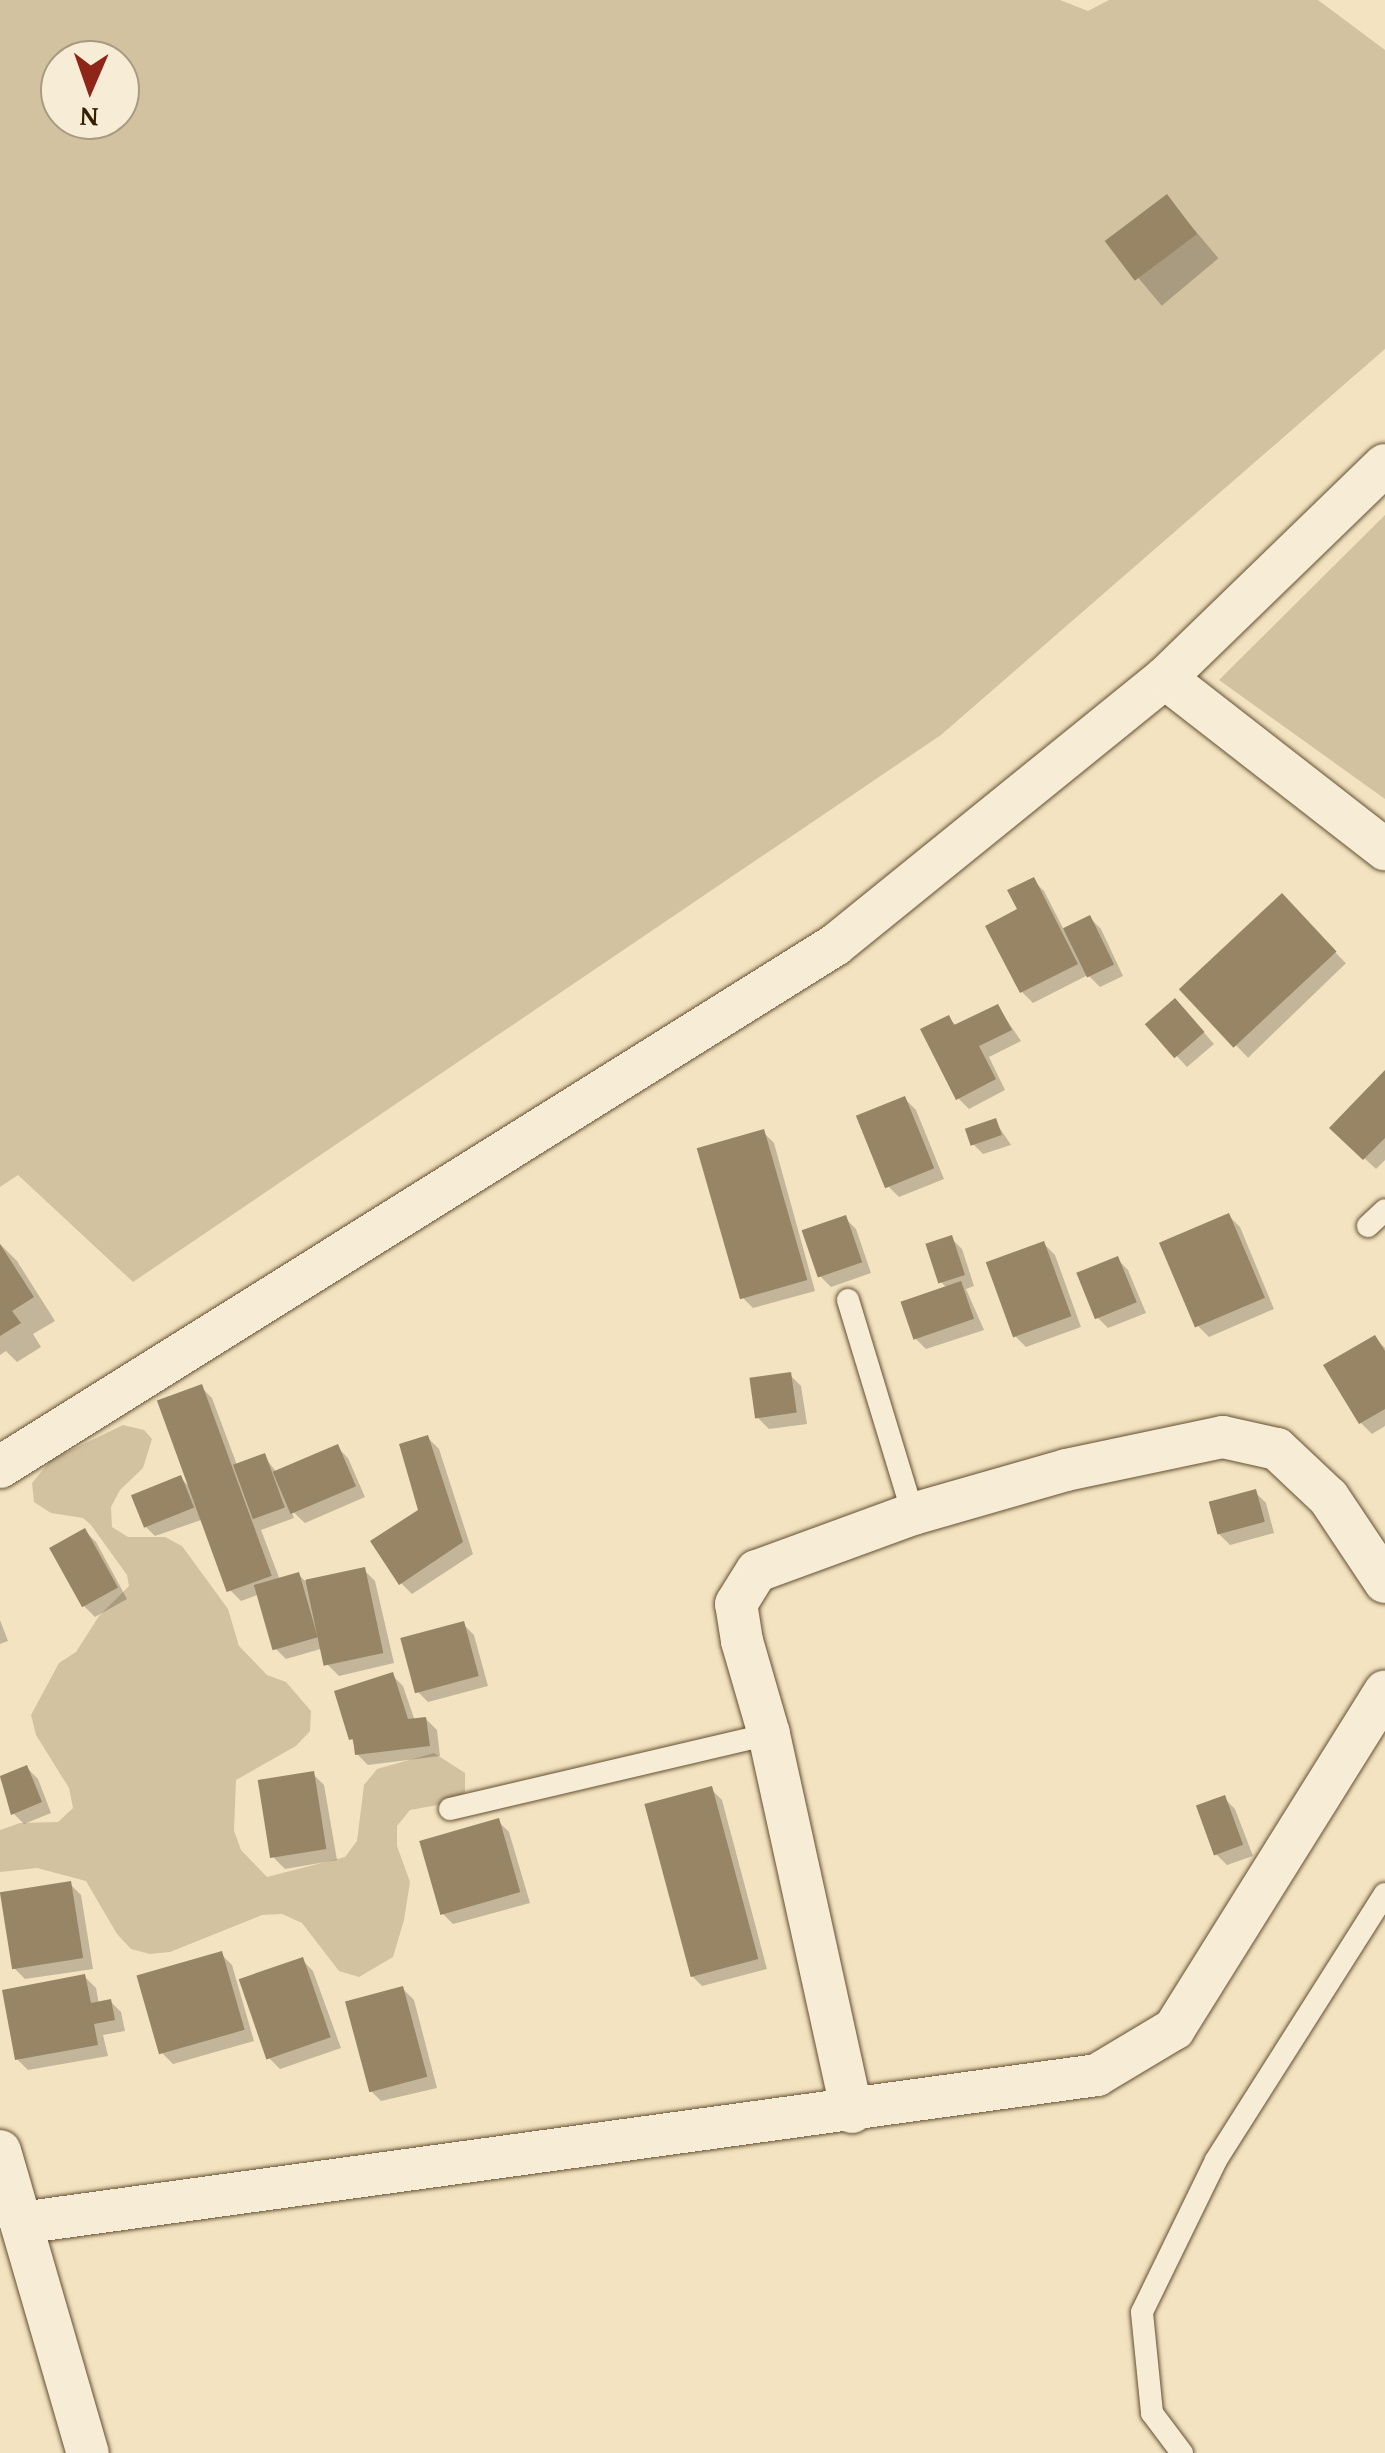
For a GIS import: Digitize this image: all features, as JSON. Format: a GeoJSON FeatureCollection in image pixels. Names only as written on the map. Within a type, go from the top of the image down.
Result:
{"type":"FeatureCollection","features":[{"type":"Feature","properties":{"kind":"street"},"geometry":{"type":"LineString","coordinates":[[0,1466],[835,945],[1165,678],[1385,464]]}},
{"type":"Feature","properties":{"kind":"street"},"geometry":{"type":"LineString","coordinates":[[1165,678],[1385,849]]}},
{"type":"Feature","properties":{"kind":"street"},"geometry":{"type":"LineString","coordinates":[[852,2112],[736,1604],[757,1571],[913,1514],[1066,1470],[1223,1437],[1277,1449],[1329,1498],[1385,1582]]}},
{"type":"Feature","properties":{"kind":"street"},"geometry":{"type":"LineString","coordinates":[[22,2223],[852,2112],[1097,2075],[1174,2029],[1385,1690]]}},
{"type":"Feature","properties":{"kind":"street"},"geometry":{"type":"LineString","coordinates":[[0,2151],[88,2453]]}},
{"type":"Feature","properties":{"kind":"lane"},"geometry":{"type":"LineString","coordinates":[[848,1300],[913,1514]]}},
{"type":"Feature","properties":{"kind":"lane"},"geometry":{"type":"LineString","coordinates":[[450,1808],[768,1734]]}},
{"type":"Feature","properties":{"kind":"lane"},"geometry":{"type":"LineString","coordinates":[[1182,2453],[1152,2413],[1142,2312],[1216,2160],[1385,1894]]}},
{"type":"Feature","properties":{"kind":"shaded area"},"geometry":{"type":"Polygon","coordinates":[[[0,0],[1060,0],[1088,11],[1109,0],[1318,0],[1385,50],[1385,349],[941,735],[133,1282],[18,1175],[0,1187],[0,0]]]}},
{"type":"Feature","properties":{"kind":"shaded area"},"geometry":{"type":"Polygon","coordinates":[[[1385,515],[1385,799],[1219,680],[1385,515]]]}},
{"type":"Feature","properties":{"kind":"shaded area"},"geometry":{"type":"Polygon","coordinates":[[[123,1425],[144,1430],[152,1439],[143,1468],[120,1490],[111,1507],[112,1527],[128,1537],[165,1537],[182,1546],[228,1609],[239,1646],[267,1675],[286,1682],[311,1711],[310,1731],[296,1746],[236,1780],[234,1831],[241,1850],[267,1877],[345,1857],[357,1841],[364,1785],[377,1769],[434,1753],[465,1773],[465,1792],[449,1803],[410,1810],[397,1826],[397,1846],[410,1882],[404,1920],[393,1957],[359,1977],[339,1971],[302,1923],[282,1914],[262,1915],[170,1952],[150,1954],[131,1949],[117,1934],[86,1881],[37,1868],[0,1872],[0,1830],[20,1823],[58,1822],[73,1808],[69,1788],[36,1735],[31,1715],[59,1663],[76,1652],[99,1616],[129,1586],[127,1575],[91,1525],[83,1518],[51,1513],[34,1502],[32,1483],[51,1460],[123,1425]]]}},
{"type":"Feature","properties":{"kind":"building"},"geometry":{"type":"Polygon","coordinates":[[[1167,194],[1197,234],[1135,281],[1105,241],[1167,194]]]}},
{"type":"Feature","properties":{"kind":"building"},"geometry":{"type":"Polygon","coordinates":[[[1034,877],[1078,964],[1020,993],[985,926],[1017,909],[1007,890],[1034,877]]]}},
{"type":"Feature","properties":{"kind":"building"},"geometry":{"type":"Polygon","coordinates":[[[1282,893],[1337,952],[1233,1048],[1179,989],[1282,893]]]}},
{"type":"Feature","properties":{"kind":"building"},"geometry":{"type":"Polygon","coordinates":[[[1090,915],[1114,964],[1087,978],[1063,928],[1090,915]]]}},
{"type":"Feature","properties":{"kind":"building"},"geometry":{"type":"Polygon","coordinates":[[[1175,998],[1205,1032],[1174,1058],[1145,1024],[1175,998]]]}},
{"type":"Feature","properties":{"kind":"building"},"geometry":{"type":"Polygon","coordinates":[[[998,1004],[1012,1030],[979,1046],[996,1079],[956,1100],[920,1029],[949,1015],[954,1025],[998,1004]]]}},
{"type":"Feature","properties":{"kind":"building"},"geometry":{"type":"Polygon","coordinates":[[[1385,1070],[1385,1138],[1363,1160],[1329,1128],[1385,1070]]]}},
{"type":"Feature","properties":{"kind":"building"},"geometry":{"type":"Polygon","coordinates":[[[905,1096],[934,1168],[885,1188],[856,1116],[905,1096]]]}},
{"type":"Feature","properties":{"kind":"building"},"geometry":{"type":"Polygon","coordinates":[[[996,1118],[1002,1135],[971,1146],[965,1129],[996,1118]]]}},
{"type":"Feature","properties":{"kind":"building"},"geometry":{"type":"Polygon","coordinates":[[[764,1129],[807,1280],[740,1299],[697,1148],[764,1129]]]}},
{"type":"Feature","properties":{"kind":"building"},"geometry":{"type":"Polygon","coordinates":[[[1229,1213],[1265,1298],[1195,1327],[1159,1243],[1229,1213]]]}},
{"type":"Feature","properties":{"kind":"building"},"geometry":{"type":"Polygon","coordinates":[[[846,1215],[862,1262],[818,1278],[802,1230],[846,1215]]]}},
{"type":"Feature","properties":{"kind":"building"},"geometry":{"type":"Polygon","coordinates":[[[952,1235],[965,1275],[938,1284],[925,1244],[952,1235]]]}},
{"type":"Feature","properties":{"kind":"building"},"geometry":{"type":"Polygon","coordinates":[[[1044,1241],[1071,1316],[1013,1337],[986,1262],[1044,1241]]]}},
{"type":"Feature","properties":{"kind":"building"},"geometry":{"type":"Polygon","coordinates":[[[0,1244],[34,1297],[12,1311],[21,1323],[0,1336],[0,1244]]]}},
{"type":"Feature","properties":{"kind":"building"},"geometry":{"type":"Polygon","coordinates":[[[1118,1256],[1137,1302],[1095,1319],[1076,1273],[1118,1256]]]}},
{"type":"Feature","properties":{"kind":"building"},"geometry":{"type":"Polygon","coordinates":[[[961,1281],[974,1319],[914,1340],[900,1302],[961,1281]]]}},
{"type":"Feature","properties":{"kind":"building"},"geometry":{"type":"Polygon","coordinates":[[[1375,1335],[1385,1351],[1385,1409],[1359,1424],[1323,1365],[1375,1335]]]}},
{"type":"Feature","properties":{"kind":"building"},"geometry":{"type":"Polygon","coordinates":[[[791,1372],[797,1413],[755,1418],[749,1378],[791,1372]]]}},
{"type":"Feature","properties":{"kind":"building"},"geometry":{"type":"Polygon","coordinates":[[[202,1384],[272,1576],[227,1592],[157,1400],[202,1384]]]}},
{"type":"Feature","properties":{"kind":"building"},"geometry":{"type":"Polygon","coordinates":[[[428,1435],[463,1542],[399,1585],[370,1541],[418,1510],[399,1444],[428,1435]]]}},
{"type":"Feature","properties":{"kind":"building"},"geometry":{"type":"Polygon","coordinates":[[[338,1444],[356,1486],[291,1514],[273,1472],[338,1444]]]}},
{"type":"Feature","properties":{"kind":"building"},"geometry":{"type":"Polygon","coordinates":[[[265,1453],[285,1508],[253,1519],[233,1465],[265,1453]]]}},
{"type":"Feature","properties":{"kind":"building"},"geometry":{"type":"Polygon","coordinates":[[[181,1475],[194,1507],[144,1528],[131,1495],[181,1475]]]}},
{"type":"Feature","properties":{"kind":"building"},"geometry":{"type":"Polygon","coordinates":[[[1256,1489],[1265,1522],[1217,1535],[1209,1502],[1256,1489]]]}},
{"type":"Feature","properties":{"kind":"building"},"geometry":{"type":"Polygon","coordinates":[[[85,1528],[118,1587],[82,1607],[49,1548],[85,1528]]]}},
{"type":"Feature","properties":{"kind":"building"},"geometry":{"type":"Polygon","coordinates":[[[365,1567],[383,1653],[324,1666],[305,1580],[365,1567]]]}},
{"type":"Feature","properties":{"kind":"building"},"geometry":{"type":"Polygon","coordinates":[[[299,1572],[318,1637],[273,1650],[254,1585],[299,1572]]]}},
{"type":"Feature","properties":{"kind":"building"},"geometry":{"type":"Polygon","coordinates":[[[464,1621],[479,1676],[415,1693],[400,1638],[464,1621]]]}},
{"type":"Feature","properties":{"kind":"building"},"geometry":{"type":"Polygon","coordinates":[[[393,1672],[408,1719],[426,1717],[430,1746],[355,1755],[353,1739],[349,1740],[334,1691],[393,1672]]]}},
{"type":"Feature","properties":{"kind":"building"},"geometry":{"type":"Polygon","coordinates":[[[27,1765],[42,1802],[11,1815],[0,1776],[27,1765]]]}},
{"type":"Feature","properties":{"kind":"building"},"geometry":{"type":"Polygon","coordinates":[[[314,1771],[326,1849],[270,1858],[258,1780],[314,1771]]]}},
{"type":"Feature","properties":{"kind":"building"},"geometry":{"type":"Polygon","coordinates":[[[712,1786],[758,1959],[691,1977],[644,1804],[712,1786]]]}},
{"type":"Feature","properties":{"kind":"building"},"geometry":{"type":"Polygon","coordinates":[[[1225,1795],[1243,1845],[1214,1855],[1196,1806],[1225,1795]]]}},
{"type":"Feature","properties":{"kind":"building"},"geometry":{"type":"Polygon","coordinates":[[[499,1818],[520,1892],[440,1915],[419,1841],[499,1818]]]}},
{"type":"Feature","properties":{"kind":"building"},"geometry":{"type":"Polygon","coordinates":[[[71,1881],[83,1958],[12,1969],[0,1892],[71,1881]]]}},
{"type":"Feature","properties":{"kind":"building"},"geometry":{"type":"Polygon","coordinates":[[[222,1951],[245,2030],[159,2054],[136,1976],[222,1951]]]}},
{"type":"Feature","properties":{"kind":"building"},"geometry":{"type":"Polygon","coordinates":[[[303,1957],[331,2037],[266,2060],[239,1979],[303,1957]]]}},
{"type":"Feature","properties":{"kind":"building"},"geometry":{"type":"Polygon","coordinates":[[[85,1974],[91,2003],[111,1999],[115,2020],[94,2024],[98,2045],[15,2060],[2,1990],[85,1974]]]}},
{"type":"Feature","properties":{"kind":"building"},"geometry":{"type":"Polygon","coordinates":[[[403,1986],[427,2077],[369,2092],[345,2002],[403,1986]]]}}]}
